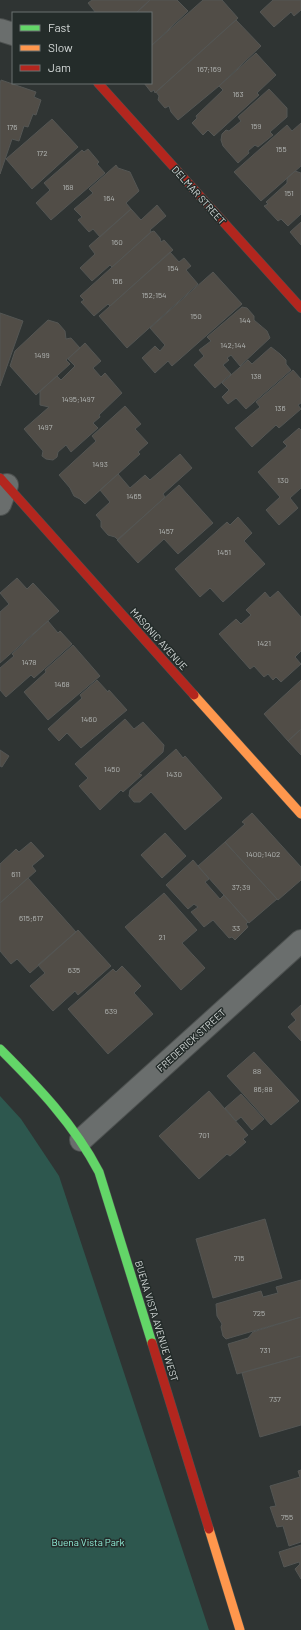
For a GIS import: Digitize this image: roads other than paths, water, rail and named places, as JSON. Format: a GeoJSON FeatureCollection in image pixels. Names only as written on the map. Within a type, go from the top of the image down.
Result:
{"type":"FeatureCollection","features":[{"type":"Feature","properties":{"kind":"street"},"geometry":{"type":"LineString","coordinates":[[0,30],[12,34]]}},
{"type":"Feature","properties":{"kind":"street","name":"DELMAR STREET"},"geometry":{"type":"LineString","coordinates":[[99,84],[301,308]]}},
{"type":"Feature","properties":{"kind":"street","name":"MASONIC AVENUE"},"geometry":{"type":"LineString","coordinates":[[2,489],[301,814]]}},
{"type":"Feature","properties":{"kind":"street","name":"FREDERICK STREET"},"geometry":{"type":"LineString","coordinates":[[81,1140],[301,941]]}},
{"type":"Feature","properties":{"kind":"street","name":"BUENA VISTA AVENUE WEST"},"geometry":{"type":"LineString","coordinates":[[0,1049],[65,1117],[92,1156],[99,1172],[240,1630]]}},
{"type":"Feature","properties":{"kind":"park label","name":"Buena Vista Park"},"geometry":{"type":"Point","coordinates":[88,1542]}}]}
